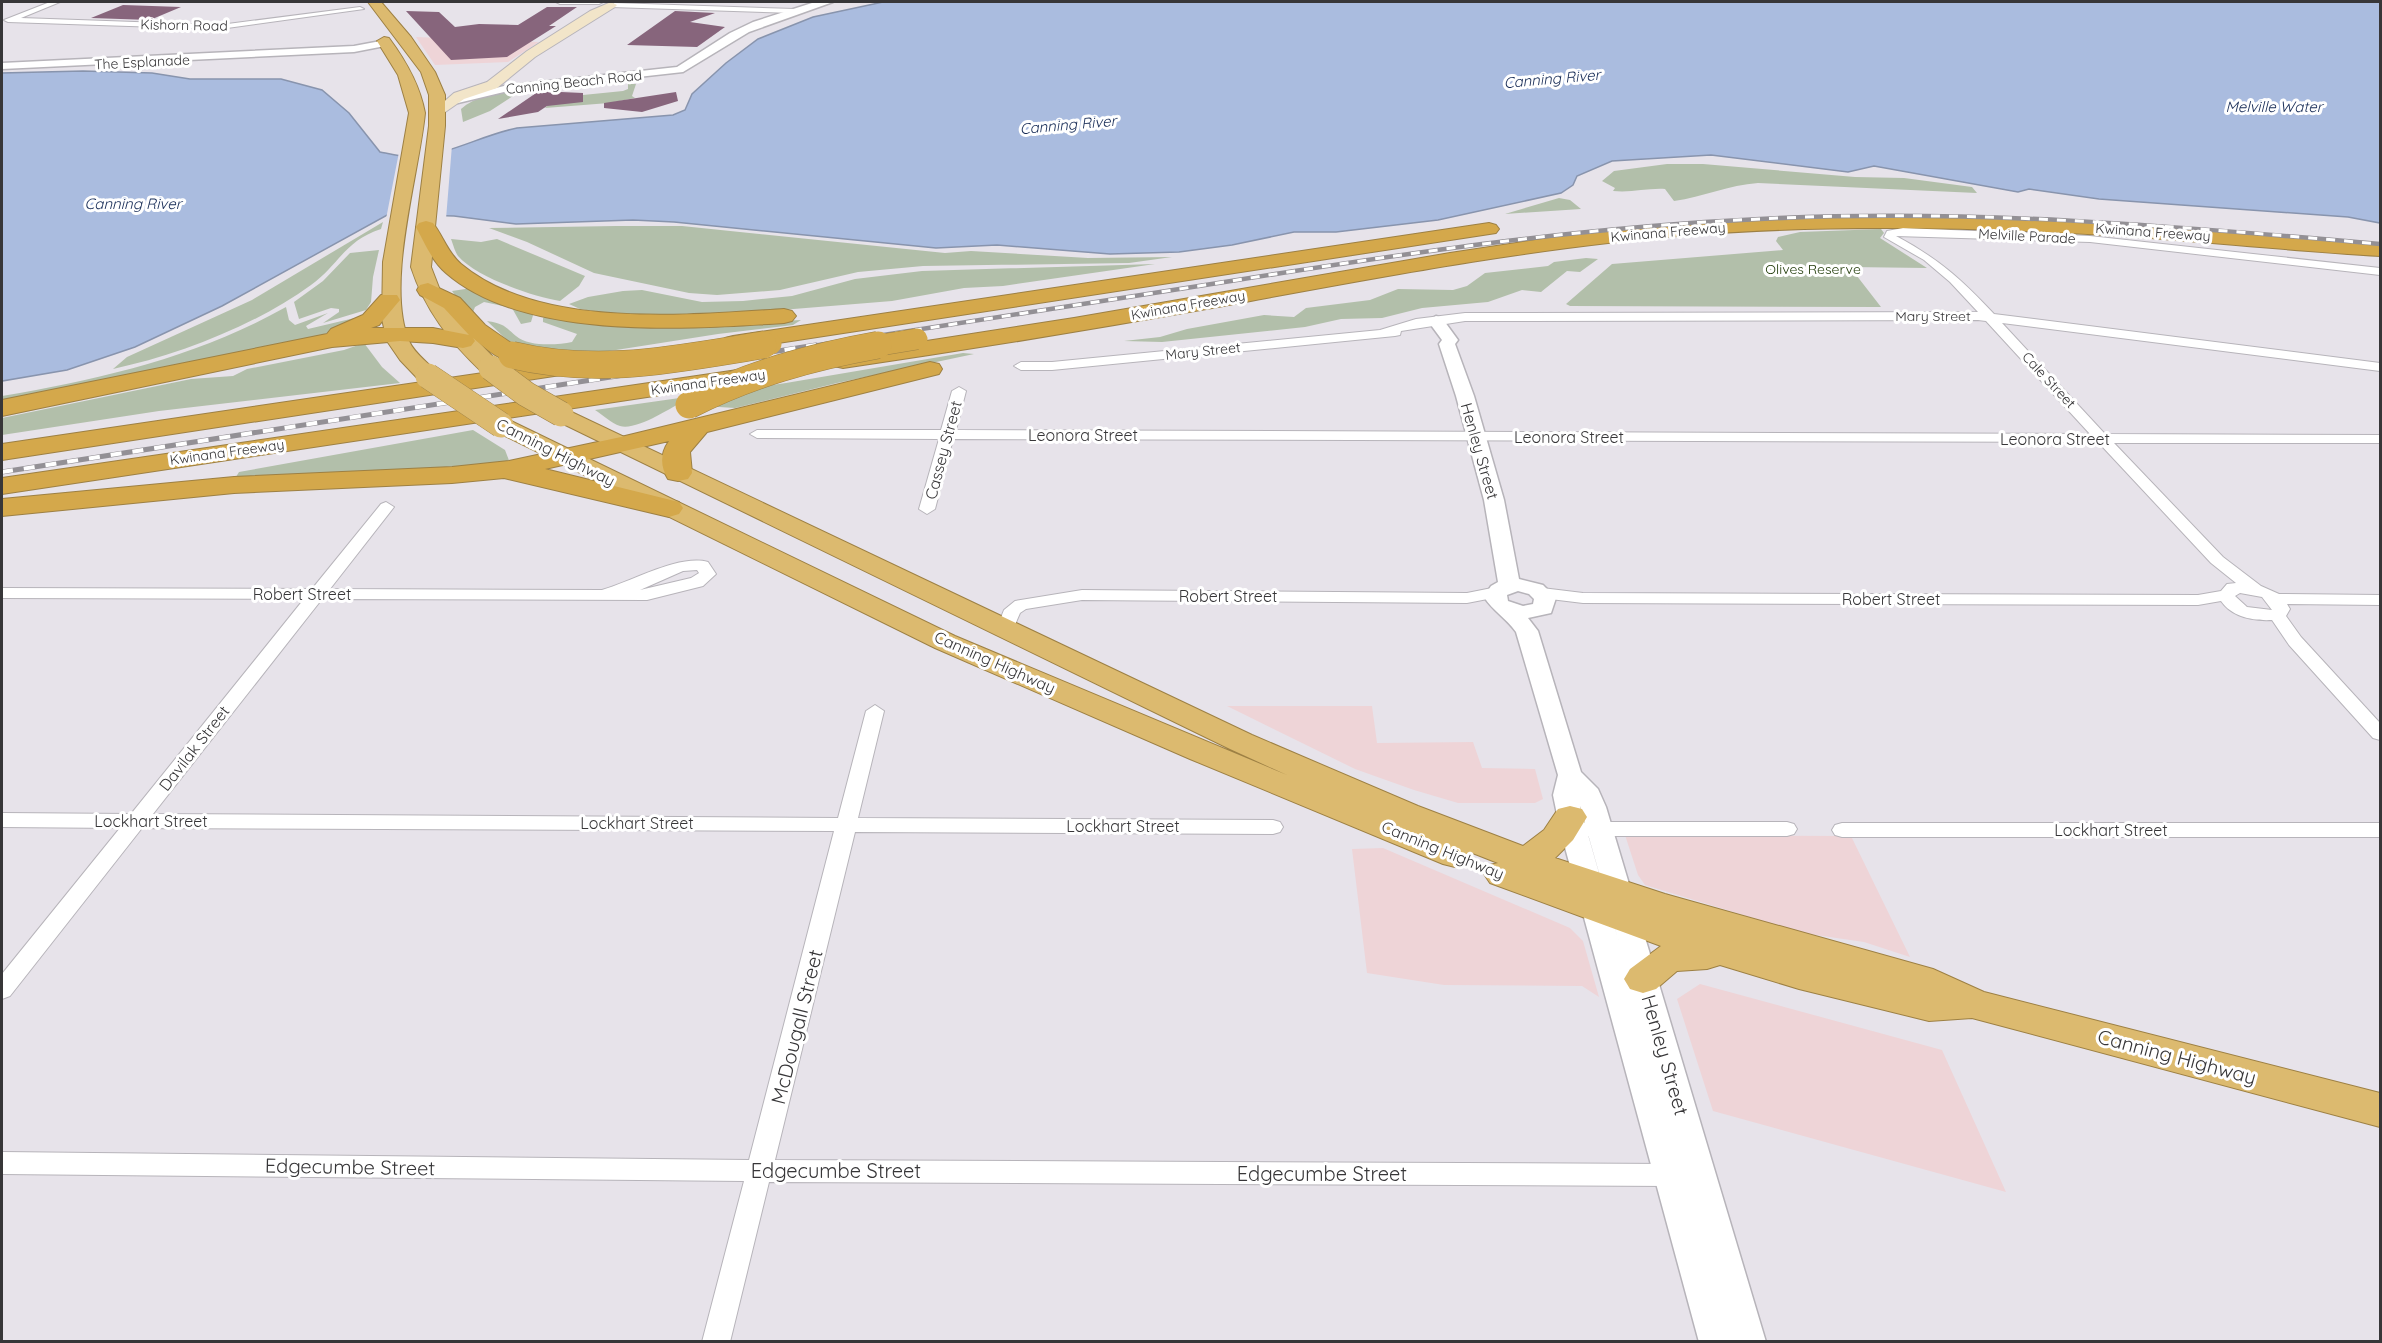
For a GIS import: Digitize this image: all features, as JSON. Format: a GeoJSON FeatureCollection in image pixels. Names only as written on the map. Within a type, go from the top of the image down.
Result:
{"type":"FeatureCollection","features":[{"type":"Feature","properties":{"kind":"highway","name":"Canning Highway"},"geometry":{"type":"LineString","coordinates":[[374,2],[406,40],[428,72],[436,95],[438,113],[421,267],[428,290],[434,305],[463,342],[491,368],[526,394],[678,473],[1241,742],[1406,814],[1522,859],[1607,901],[1734,956],[1799,975],[1929,1006],[1974,1004]]}},
{"type":"Feature","properties":{"kind":"highway","name":"Canning Highway"},"geometry":{"type":"LineString","coordinates":[[364,14],[396,58],[416,103],[412,148],[389,300],[400,344],[428,376],[564,457],[945,642],[1402,835],[1607,901],[1799,947],[1933,983],[1974,1004],[2380,1110]]}},
{"type":"Feature","properties":{"kind":"highway","name":"Kwinana Freeway"},"geometry":{"type":"LineString","coordinates":[[1761,205],[1888,203],[2035,207],[2380,234]]}},
{"type":"Feature","properties":{"kind":"highway","name":"Kwinana Freeway"},"geometry":{"type":"LineString","coordinates":[[2,486],[499,419],[952,345],[1487,252],[1591,238],[1722,227],[1820,222],[1911,221],[2045,225],[2380,250]]}},
{"type":"Feature","properties":{"kind":"highway"},"geometry":{"type":"LineString","coordinates":[[426,227],[453,268],[477,285],[503,296],[572,314],[659,321],[759,318],[873,309],[1298,250],[1487,230]]}},
{"type":"Feature","properties":{"kind":"highway","name":"Kwinana Freeway"},"geometry":{"type":"LineString","coordinates":[[2,452],[1147,279],[1510,227]]}},
{"type":"Feature","properties":{"kind":"highway"},"geometry":{"type":"LineString","coordinates":[[2,508],[234,485],[485,472],[564,457],[694,415],[1172,321],[1356,275]]}},
{"type":"Feature","properties":{"kind":"highway"},"geometry":{"type":"LineString","coordinates":[[428,290],[453,303],[477,330],[512,355],[568,366],[611,366],[971,313],[1147,279]]}},
{"type":"Feature","properties":{"kind":"highway"},"geometry":{"type":"LineString","coordinates":[[678,473],[673,460],[675,450],[694,415],[737,380],[795,360],[1158,301],[1254,293]]}},
{"type":"Feature","properties":{"kind":"highway"},"geometry":{"type":"LineString","coordinates":[[306,346],[366,323],[389,300]]}},
{"type":"Feature","properties":{"kind":"highway"},"geometry":{"type":"LineString","coordinates":[[2,408],[306,346],[396,334],[444,336],[463,342]]}},
{"type":"Feature","properties":{"kind":"highway"},"geometry":{"type":"LineString","coordinates":[[2,441],[368,397]]}},
{"type":"Feature","properties":{"kind":"highway"},"geometry":{"type":"LineString","coordinates":[[2,501],[499,419]]}},
{"type":"Feature","properties":{"kind":"highway"},"geometry":{"type":"LineString","coordinates":[[485,472],[547,478],[669,508]]}},
{"type":"Feature","properties":{"kind":"highway"},"geometry":{"type":"LineString","coordinates":[[1522,859],[1544,850],[1562,831],[1581,825]]}},
{"type":"Feature","properties":{"kind":"highway"},"geometry":{"type":"LineString","coordinates":[[1643,979],[1659,962],[1673,956],[1734,956]]}},
{"type":"Feature","properties":{"kind":"main road"},"geometry":{"type":"LineString","coordinates":[[438,113],[454,100],[496,82],[531,54],[607,4]]}},
{"type":"Feature","properties":{"kind":"main road"},"geometry":{"type":"LineString","coordinates":[[416,103],[436,95],[479,85],[503,68],[531,54]]}},
{"type":"Feature","properties":{"kind":"street"},"geometry":{"type":"LineString","coordinates":[[5,21],[56,2]]}},
{"type":"Feature","properties":{"kind":"street"},"geometry":{"type":"LineString","coordinates":[[560,2],[736,4],[795,11]]}},
{"type":"Feature","properties":{"kind":"street","name":"Canning Beach Road"},"geometry":{"type":"LineString","coordinates":[[454,100],[504,89],[679,70],[736,34],[795,11],[828,2]]}},
{"type":"Feature","properties":{"kind":"street","name":"Kishorn Road"},"geometry":{"type":"LineString","coordinates":[[5,21],[220,27],[364,14]]}},
{"type":"Feature","properties":{"kind":"street","name":"The Esplanade"},"geometry":{"type":"LineString","coordinates":[[2,66],[161,62],[366,48],[386,43]]}},
{"type":"Feature","properties":{"kind":"street","name":"The Esplanade"},"geometry":{"type":"LineString","coordinates":[[282,53],[367,53],[396,58]]}},
{"type":"Feature","properties":{"kind":"street","name":"Canning Beach Road"},"geometry":{"type":"LineString","coordinates":[[496,82],[513,85],[668,70],[693,62]]}},
{"type":"Feature","properties":{"kind":"street","name":"Cale Street"},"geometry":{"type":"LineString","coordinates":[[1954,279],[1928,258],[1890,237],[1891,234],[1903,231],[1924,232],[1922,239],[1954,279],[2217,560],[2256,590]]}},
{"type":"Feature","properties":{"kind":"street","name":"Melville Parade"},"geometry":{"type":"LineString","coordinates":[[1924,232],[2081,238],[2380,271]]}},
{"type":"Feature","properties":{"kind":"street","name":"Mary Street"},"geometry":{"type":"LineString","coordinates":[[1021,366],[1052,366],[1385,332],[1482,316],[1561,315],[1978,316],[2380,368]]}},
{"type":"Feature","properties":{"kind":"street","name":"Henley Street"},"geometry":{"type":"LineString","coordinates":[[1433,324],[1448,344],[1498,514],[1508,559],[1570,776],[1589,795],[1581,825],[1607,901],[1671,1175],[1717,1341]]}},
{"type":"Feature","properties":{"kind":"street","name":"Cassey Street"},"geometry":{"type":"LineString","coordinates":[[927,509],[959,391]]}},
{"type":"Feature","properties":{"kind":"street","name":"Leonora Street"},"geometry":{"type":"LineString","coordinates":[[757,434],[2380,439]]}},
{"type":"Feature","properties":{"kind":"street","name":"Davilak Street"},"geometry":{"type":"LineString","coordinates":[[2,990],[386,507]]}},
{"type":"Feature","properties":{"kind":"street","name":"Cale Street"},"geometry":{"type":"LineString","coordinates":[[2217,560],[2229,592],[2227,599],[2250,612]]}},
{"type":"Feature","properties":{"kind":"street","name":"Robert Street"},"geometry":{"type":"LineString","coordinates":[[2,593],[316,593],[602,595],[647,595],[704,579],[708,574],[706,568],[696,564],[669,571],[634,586],[602,595]]}},
{"type":"Feature","properties":{"kind":"street"},"geometry":{"type":"LineString","coordinates":[[669,571],[662,577],[660,585],[673,589]]}},
{"type":"Feature","properties":{"kind":"street"},"geometry":{"type":"LineString","coordinates":[[2256,590],[2277,607],[2295,641],[2380,734]]}},
{"type":"Feature","properties":{"kind":"street","name":"Robert Street"},"geometry":{"type":"LineString","coordinates":[[2198,600],[2229,592],[2256,590]]}},
{"type":"Feature","properties":{"kind":"street","name":"Robert Street"},"geometry":{"type":"LineString","coordinates":[[1005,630],[1013,610],[1021,605],[1082,595],[1467,598],[1521,603],[1583,598],[2198,600],[2250,612]]}},
{"type":"Feature","properties":{"kind":"street"},"geometry":{"type":"LineString","coordinates":[[2250,612],[2322,601],[2380,600]]}},
{"type":"Feature","properties":{"kind":"street"},"geometry":{"type":"LineString","coordinates":[[2250,612],[2295,641]]}},
{"type":"Feature","properties":{"kind":"street","name":"McDougall Street"},"geometry":{"type":"LineString","coordinates":[[716,1341],[875,711]]}},
{"type":"Feature","properties":{"kind":"street","name":"Lockhart Street"},"geometry":{"type":"LineString","coordinates":[[2,820],[1273,827]]}},
{"type":"Feature","properties":{"kind":"street"},"geometry":{"type":"LineString","coordinates":[[1581,825],[1787,830]]}},
{"type":"Feature","properties":{"kind":"street","name":"Lockhart Street"},"geometry":{"type":"LineString","coordinates":[[1842,830],[2380,831]]}},
{"type":"Feature","properties":{"kind":"street","name":"Henley Street"},"geometry":{"type":"LineString","coordinates":[[1607,901],[1643,979],[1749,1341]]}},
{"type":"Feature","properties":{"kind":"street","name":"Edgecumbe Street"},"geometry":{"type":"LineString","coordinates":[[2,1163],[760,1171],[1671,1175]]}},
{"type":"Feature","properties":{"kind":"shaded area"},"geometry":{"type":"Polygon","coordinates":[[[416,37],[539,42],[508,62],[435,65],[416,37]]]}},
{"type":"Feature","properties":{"kind":"shaded area"},"geometry":{"type":"Polygon","coordinates":[[[1227,706],[1372,706],[1377,743],[1473,742],[1482,768],[1535,769],[1543,799],[1535,803],[1458,803],[1355,769],[1227,706]]]}},
{"type":"Feature","properties":{"kind":"shaded area"},"geometry":{"type":"Polygon","coordinates":[[[1625,835],[1851,836],[1910,957],[1864,942],[1802,933],[1645,885],[1638,875],[1625,835]]]}},
{"type":"Feature","properties":{"kind":"shaded area"},"geometry":{"type":"Polygon","coordinates":[[[1383,848],[1570,928],[1583,941],[1599,997],[1582,986],[1444,985],[1367,973],[1352,849],[1383,848]]]}},
{"type":"Feature","properties":{"kind":"shaded area"},"geometry":{"type":"Polygon","coordinates":[[[1700,984],[1942,1050],[2006,1192],[1713,1111],[1677,999],[1700,984]]]}},
{"type":"Feature","properties":{"kind":"green space"},"geometry":{"type":"Polygon","coordinates":[[[628,84],[636,84],[632,96],[635,98],[609,103],[545,108],[561,95],[623,91],[628,89],[628,84]]]}},
{"type":"Feature","properties":{"kind":"green space"},"geometry":{"type":"Polygon","coordinates":[[[522,90],[490,111],[463,122],[461,109],[475,100],[498,93],[522,90]]]}},
{"type":"Feature","properties":{"kind":"green space"},"geometry":{"type":"Polygon","coordinates":[[[1667,164],[1703,164],[1855,177],[1904,178],[1972,187],[1977,193],[1758,183],[1674,201],[1665,189],[1613,191],[1615,188],[1602,181],[1614,171],[1667,164]]]}},
{"type":"Feature","properties":{"kind":"green space"},"geometry":{"type":"Polygon","coordinates":[[[1559,198],[1570,200],[1581,209],[1505,214],[1559,198]]]}},
{"type":"Feature","properties":{"kind":"green space"},"geometry":{"type":"Polygon","coordinates":[[[383,222],[381,229],[358,240],[311,285],[266,313],[190,347],[113,369],[127,357],[252,300],[383,222]]]}},
{"type":"Feature","properties":{"kind":"green space"},"geometry":{"type":"Polygon","coordinates":[[[682,226],[945,253],[971,251],[1088,258],[1172,257],[1129,263],[923,266],[858,272],[780,290],[717,295],[689,293],[594,273],[527,242],[489,228],[682,226]]]}},
{"type":"Feature","properties":{"kind":"green space","name":"Olives Reserve"},"geometry":{"type":"Polygon","coordinates":[[[1881,229],[1884,233],[1880,238],[1927,268],[1850,267],[1881,307],[1570,306],[1566,304],[1612,264],[1783,250],[1776,241],[1778,237],[1800,232],[1881,229]]]}},
{"type":"Feature","properties":{"kind":"green space"},"geometry":{"type":"Polygon","coordinates":[[[451,239],[481,242],[497,239],[585,276],[579,286],[560,301],[535,295],[506,285],[466,264],[457,254],[451,239]]]}},
{"type":"Feature","properties":{"kind":"green space"},"geometry":{"type":"Polygon","coordinates":[[[379,250],[373,277],[371,302],[366,310],[323,323],[339,312],[339,309],[331,308],[299,319],[294,302],[323,281],[350,253],[379,250]]]}},
{"type":"Feature","properties":{"kind":"green space"},"geometry":{"type":"Polygon","coordinates":[[[1586,258],[1598,259],[1580,272],[1567,271],[1541,292],[1522,290],[1488,302],[1422,308],[1382,318],[1341,319],[1305,327],[1162,342],[1124,341],[1160,337],[1187,329],[1264,315],[1294,317],[1306,308],[1370,300],[1398,289],[1453,290],[1467,286],[1485,273],[1548,266],[1554,262],[1586,258]]]}},
{"type":"Feature","properties":{"kind":"green space"},"geometry":{"type":"Polygon","coordinates":[[[1155,264],[1003,286],[964,288],[892,301],[769,311],[681,317],[611,314],[580,309],[569,304],[588,297],[623,291],[642,290],[702,302],[743,301],[792,296],[855,279],[922,271],[1155,264]]]}},
{"type":"Feature","properties":{"kind":"green space"},"geometry":{"type":"Polygon","coordinates":[[[472,288],[534,312],[531,322],[521,324],[512,308],[484,302],[475,307],[471,317],[452,291],[472,288]]]}},
{"type":"Feature","properties":{"kind":"green space"},"geometry":{"type":"Polygon","coordinates":[[[286,307],[289,320],[295,325],[328,313],[306,326],[308,329],[363,316],[335,331],[313,337],[2,401],[2,396],[112,374],[183,353],[218,340],[286,307]]]}},
{"type":"Feature","properties":{"kind":"green space"},"geometry":{"type":"Polygon","coordinates":[[[550,314],[744,323],[801,320],[793,325],[597,353],[526,350],[508,341],[487,321],[501,324],[522,340],[535,344],[572,342],[577,334],[543,322],[543,318],[550,314]]]}},
{"type":"Feature","properties":{"kind":"green space"},"geometry":{"type":"Polygon","coordinates":[[[364,343],[382,367],[400,383],[159,411],[2,435],[2,418],[191,379],[233,376],[247,369],[344,350],[364,343]]]}},
{"type":"Feature","properties":{"kind":"green space"},"geometry":{"type":"Polygon","coordinates":[[[963,353],[974,354],[837,383],[735,408],[703,406],[685,400],[653,418],[627,427],[617,425],[595,410],[786,383],[963,353]]]}},
{"type":"Feature","properties":{"kind":"green space"},"geometry":{"type":"Polygon","coordinates":[[[473,430],[505,450],[510,463],[234,480],[239,472],[473,430]]]}},
{"type":"Feature","properties":{"kind":"water","name":"Canning River"},"geometry":{"type":"Polygon","coordinates":[[[883,2],[2380,2],[2380,223],[2348,217],[2099,199],[2029,189],[2018,192],[1874,166],[1848,172],[1711,155],[1612,161],[1577,176],[1573,185],[1561,193],[1438,220],[1336,232],[1294,232],[1232,245],[1179,252],[1110,254],[997,245],[936,248],[674,222],[633,220],[516,224],[454,216],[389,214],[222,306],[135,347],[67,370],[2,381],[2,73],[83,71],[152,73],[190,79],[281,79],[322,90],[349,113],[380,152],[413,157],[440,153],[517,128],[673,115],[685,110],[692,94],[726,63],[758,39],[813,17],[883,2]]]}},
{"type":"Feature","properties":{"kind":"pier"},"geometry":{"type":"Polygon","coordinates":[[[452,145],[446,219],[386,219],[399,152],[411,154],[452,145]]]}},
{"type":"Feature","properties":{"kind":"building"},"geometry":{"type":"Polygon","coordinates":[[[123,5],[181,7],[150,20],[91,18],[123,5]]]}},
{"type":"Feature","properties":{"kind":"building"},"geometry":{"type":"Polygon","coordinates":[[[547,7],[577,7],[549,26],[556,26],[507,57],[451,60],[406,11],[439,12],[455,27],[479,24],[518,25],[547,7]]]}},
{"type":"Feature","properties":{"kind":"building"},"geometry":{"type":"Polygon","coordinates":[[[675,11],[715,13],[690,22],[725,27],[697,47],[627,45],[675,11]]]}},
{"type":"Feature","properties":{"kind":"building"},"geometry":{"type":"Polygon","coordinates":[[[539,91],[583,93],[583,102],[547,106],[538,112],[498,119],[539,91]]]}},
{"type":"Feature","properties":{"kind":"building"},"geometry":{"type":"Polygon","coordinates":[[[676,92],[678,101],[642,112],[604,108],[604,103],[676,92]]]}},
{"type":"Feature","properties":{"kind":"railway"},"geometry":{"type":"LineString","coordinates":[[806,347],[1429,251],[1561,235],[1693,223],[1838,216],[1993,217],[2148,225],[2380,244]]}},
{"type":"Feature","properties":{"kind":"railway"},"geometry":{"type":"LineString","coordinates":[[2,472],[816,345]]}},
{"type":"Feature","properties":{"kind":"water label","name":"Melville Water"},"geometry":{"type":"Point","coordinates":[2274,107]}}]}
